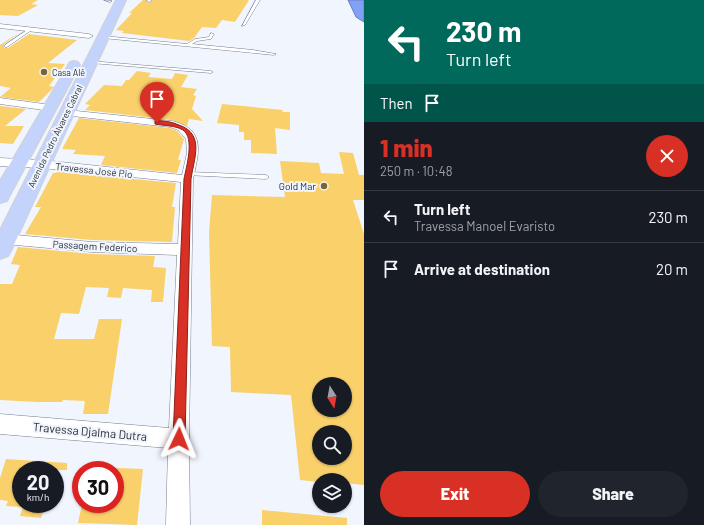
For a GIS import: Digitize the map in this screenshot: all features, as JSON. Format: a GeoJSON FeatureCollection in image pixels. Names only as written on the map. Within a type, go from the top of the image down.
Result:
{"type":"FeatureCollection","features":[{"type":"Feature","properties":{"kind":"main road","name":"Avenida Pedro Álvares Cabral"},"geometry":{"type":"LineString","coordinates":[[3,245],[67,113],[90,47],[110,0]]}},
{"type":"Feature","properties":{"kind":"main road","name":"Avenida Pedro Álvares Cabral"},"geometry":{"type":"LineString","coordinates":[[0,197],[18,163],[54,103],[121,0]]}},
{"type":"Feature","properties":{"kind":"main road"},"geometry":{"type":"LineString","coordinates":[[54,103],[59,100],[57,110],[67,113]]}},
{"type":"Feature","properties":{"kind":"street"},"geometry":{"type":"LineString","coordinates":[[0,26],[31,29],[90,47]]}},
{"type":"Feature","properties":{"kind":"street"},"geometry":{"type":"LineString","coordinates":[[0,101],[54,103]]}},
{"type":"Feature","properties":{"kind":"street"},"geometry":{"type":"LineString","coordinates":[[67,113],[172,124],[185,129],[190,133],[192,139],[193,146],[188,177],[185,250],[178,525]]}},
{"type":"Feature","properties":{"kind":"street","name":"Travessa José Pio"},"geometry":{"type":"LineString","coordinates":[[0,162],[42,164],[188,177]]}},
{"type":"Feature","properties":{"kind":"street","name":"Passagem Federico"},"geometry":{"type":"LineString","coordinates":[[3,245],[185,250]]}},
{"type":"Feature","properties":{"kind":"street","name":"Travessa Djalma Dutra"},"geometry":{"type":"LineString","coordinates":[[0,424],[179,439]]}},
{"type":"Feature","properties":{"kind":"lane"},"geometry":{"type":"LineString","coordinates":[[243,24],[258,0]]}},
{"type":"Feature","properties":{"kind":"lane"},"geometry":{"type":"LineString","coordinates":[[6,46],[31,29]]}},
{"type":"Feature","properties":{"kind":"lane"},"geometry":{"type":"LineString","coordinates":[[188,45],[196,40],[210,38],[212,34]]}},
{"type":"Feature","properties":{"kind":"lane"},"geometry":{"type":"LineString","coordinates":[[90,47],[188,45],[274,54]]}},
{"type":"Feature","properties":{"kind":"lane"},"geometry":{"type":"LineString","coordinates":[[90,47],[211,72]]}},
{"type":"Feature","properties":{"kind":"lane"},"geometry":{"type":"LineString","coordinates":[[188,177],[266,177]]}},
{"type":"Feature","properties":{"kind":"water"},"geometry":{"type":"Polygon","coordinates":[[[348,0],[364,0],[364,22],[356,17],[348,0]]]}},
{"type":"Feature","properties":{"kind":"building"},"geometry":{"type":"Polygon","coordinates":[[[0,0],[38,0],[31,4],[38,5],[18,16],[0,15],[0,0]]]}},
{"type":"Feature","properties":{"kind":"building"},"geometry":{"type":"Polygon","coordinates":[[[143,0],[146,0],[148,3],[153,0],[249,0],[235,22],[222,20],[216,28],[202,27],[194,38],[189,41],[122,33],[124,31],[116,30],[132,13],[129,13],[143,0]]]}},
{"type":"Feature","properties":{"kind":"building"},"geometry":{"type":"Polygon","coordinates":[[[20,32],[4,44],[4,48],[8,48],[29,34],[77,40],[48,63],[65,64],[49,86],[54,87],[39,102],[0,97],[11,88],[0,86],[0,45],[20,32]]]}},
{"type":"Feature","properties":{"kind":"building"},"geometry":{"type":"Polygon","coordinates":[[[137,71],[151,73],[148,77],[172,79],[175,73],[188,75],[181,87],[197,89],[193,95],[196,96],[192,109],[203,121],[189,119],[187,126],[172,120],[85,110],[90,105],[85,104],[104,85],[122,86],[126,80],[129,80],[137,71]]]}},
{"type":"Feature","properties":{"kind":"building"},"geometry":{"type":"Polygon","coordinates":[[[222,104],[290,112],[290,130],[275,128],[277,154],[251,153],[251,140],[244,140],[244,132],[239,132],[239,125],[217,123],[222,104]]]}},
{"type":"Feature","properties":{"kind":"building"},"geometry":{"type":"Polygon","coordinates":[[[0,106],[26,109],[5,126],[24,126],[13,144],[0,143],[0,106]]]}},
{"type":"Feature","properties":{"kind":"building"},"geometry":{"type":"Polygon","coordinates":[[[79,118],[170,128],[177,131],[184,139],[178,160],[181,160],[177,173],[101,165],[105,156],[73,154],[76,150],[62,149],[79,118]]]}},
{"type":"Feature","properties":{"kind":"building"},"geometry":{"type":"Polygon","coordinates":[[[339,152],[353,153],[359,175],[364,175],[364,200],[353,200],[364,234],[364,485],[352,484],[352,473],[312,473],[312,481],[300,480],[291,395],[231,392],[230,347],[212,346],[209,232],[212,195],[285,197],[280,161],[319,163],[321,173],[344,174],[339,152]]]}},
{"type":"Feature","properties":{"kind":"building"},"geometry":{"type":"Polygon","coordinates":[[[57,171],[176,183],[172,207],[175,207],[172,242],[92,240],[25,234],[41,207],[35,207],[53,173],[56,173],[57,171]]]}},
{"type":"Feature","properties":{"kind":"building"},"geometry":{"type":"Polygon","coordinates":[[[18,247],[92,254],[155,256],[153,267],[166,268],[163,302],[151,302],[152,290],[123,288],[121,298],[107,297],[109,288],[86,287],[79,314],[61,313],[54,339],[94,339],[99,319],[122,319],[108,414],[83,414],[85,401],[63,400],[62,402],[38,402],[0,400],[0,284],[12,284],[20,265],[11,264],[18,247]]]}},
{"type":"Feature","properties":{"kind":"building"},"geometry":{"type":"Polygon","coordinates":[[[6,459],[36,461],[12,461],[12,506],[6,506],[8,501],[0,500],[0,478],[6,459]]]}},
{"type":"Feature","properties":{"kind":"building"},"geometry":{"type":"Polygon","coordinates":[[[64,463],[67,463],[67,470],[64,470],[64,463]]]}},
{"type":"Feature","properties":{"kind":"building"},"geometry":{"type":"Polygon","coordinates":[[[124,468],[143,469],[137,525],[78,523],[80,513],[124,513],[124,468]]]}},
{"type":"Feature","properties":{"kind":"building"},"geometry":{"type":"Polygon","coordinates":[[[262,510],[347,518],[347,525],[262,525],[262,510]]]}},
{"type":"Feature","properties":{"kind":"building"},"geometry":{"type":"Polygon","coordinates":[[[21,513],[42,513],[41,518],[20,516],[21,513]]]}},
{"type":"Feature","properties":{"kind":"place","name":"Casa Alê"},"geometry":{"type":"Point","coordinates":[44,72]}},
{"type":"Feature","properties":{"kind":"place","name":"Gold Mar"},"geometry":{"type":"Point","coordinates":[324,186]}},
{"type":"Feature","properties":{"kind":"route"},"geometry":{"type":"LineString","coordinates":[[157,123],[172,124],[185,129],[190,133],[193,146],[187,179],[179,439]]}}]}
